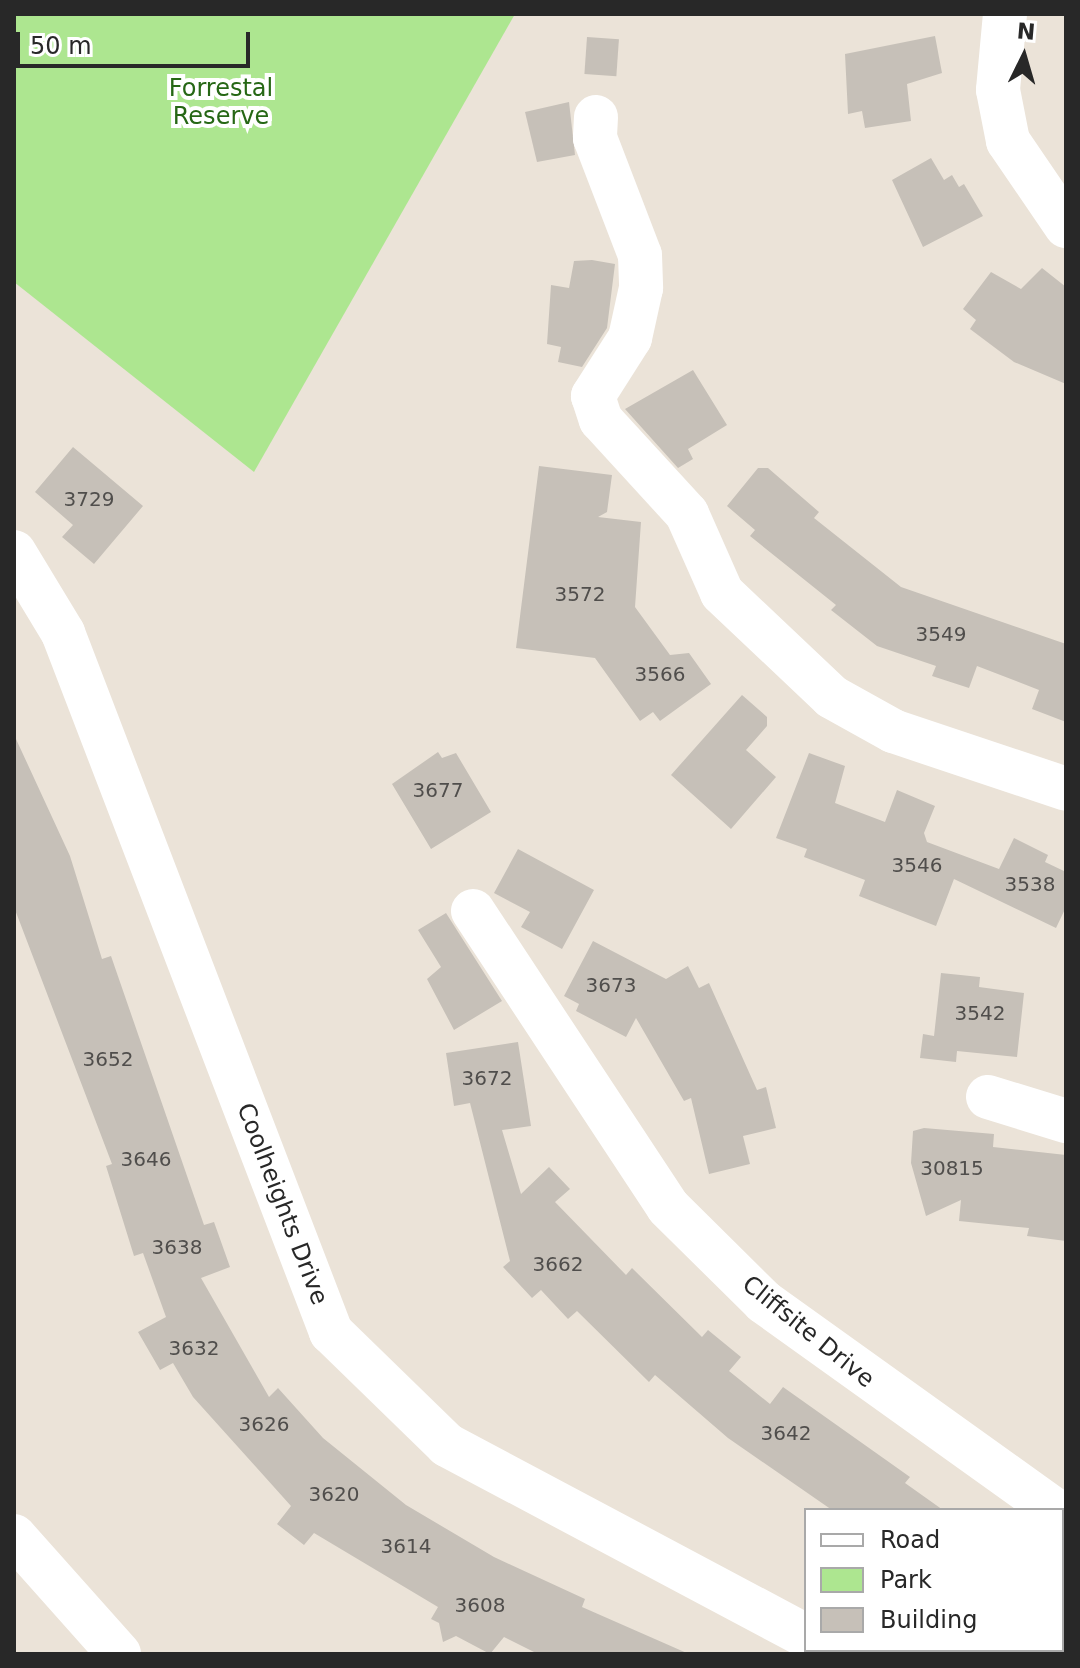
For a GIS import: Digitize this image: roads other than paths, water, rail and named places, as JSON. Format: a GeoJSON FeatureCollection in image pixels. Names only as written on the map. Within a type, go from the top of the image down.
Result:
{"type":"FeatureCollection","features":[{"type":"Feature","properties":{"kind":"street"},"geometry":{"type":"LineString","coordinates":[[1005,14],[998,90],[1008,141],[1066,226]]}},
{"type":"Feature","properties":{"kind":"street"},"geometry":{"type":"LineString","coordinates":[[596,117],[595,138],[640,255],[641,288],[630,338],[593,396],[601,420],[687,514],[722,593],[832,697],[893,731],[1066,789]]}},
{"type":"Feature","properties":{"kind":"street","name":"Coolheights Drive"},"geometry":{"type":"LineString","coordinates":[[14,552],[63,633],[331,1332],[447,1445],[804,1635]]}},
{"type":"Feature","properties":{"kind":"street","name":"Cliffsite Drive"},"geometry":{"type":"LineString","coordinates":[[473,911],[668,1207],[764,1302],[1052,1508]]}},
{"type":"Feature","properties":{"kind":"street"},"geometry":{"type":"LineString","coordinates":[[988,1097],[1066,1121]]}},
{"type":"Feature","properties":{"kind":"street"},"geometry":{"type":"LineString","coordinates":[[14,1536],[119,1654]]}},
{"type":"Feature","properties":{"kind":"park label","name":"Forrestal Reserve"},"geometry":{"type":"Point","coordinates":[221,103]}}]}
